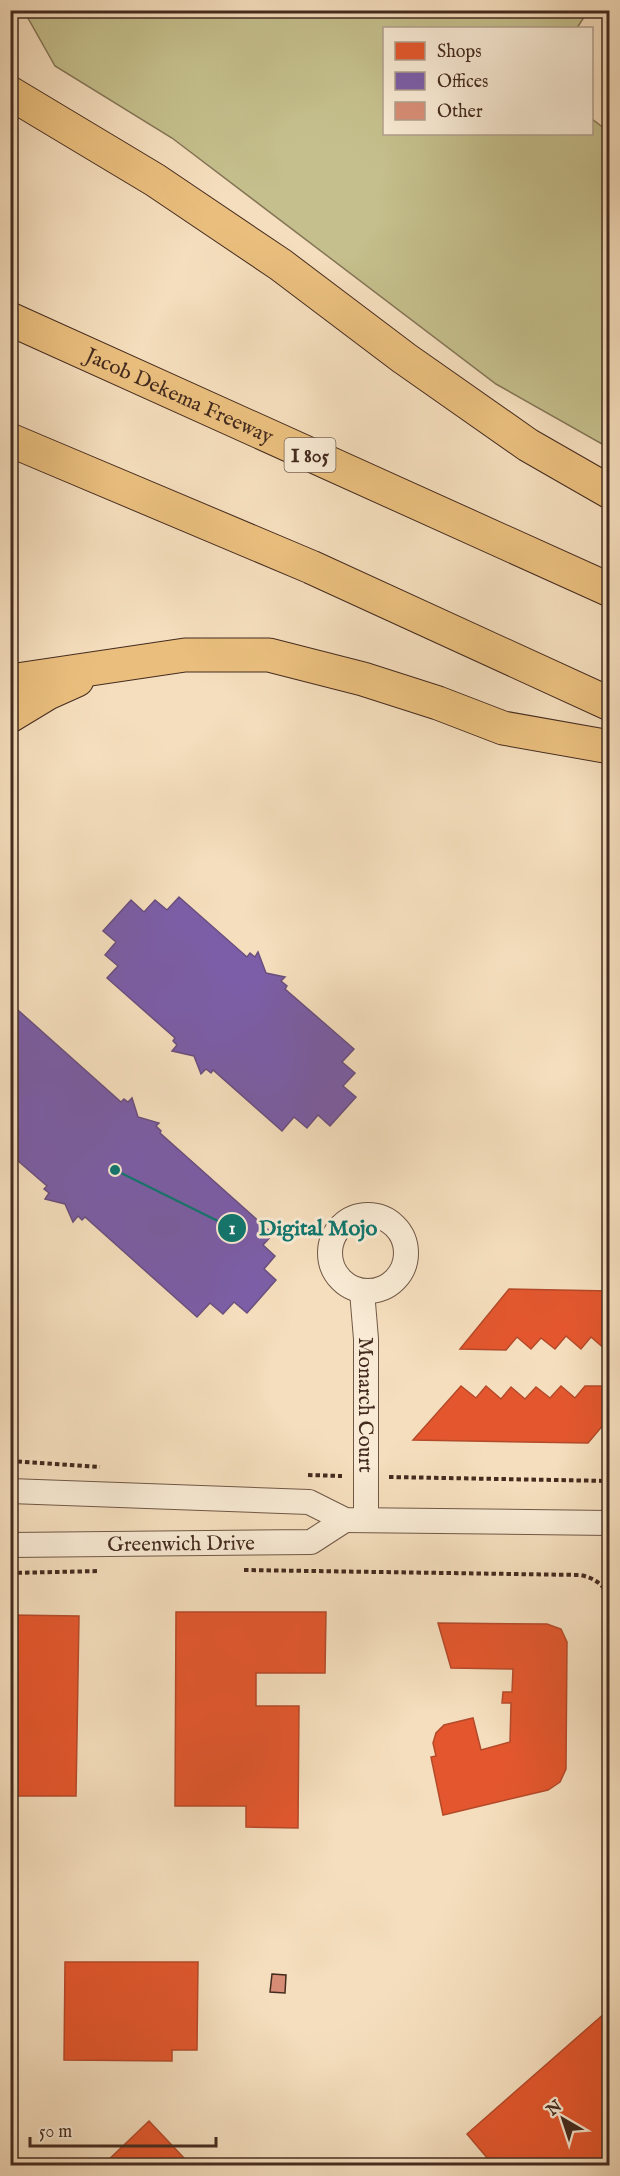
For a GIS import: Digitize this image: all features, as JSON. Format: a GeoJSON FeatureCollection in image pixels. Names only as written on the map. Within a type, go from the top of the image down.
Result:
{"type":"FeatureCollection","features":[{"type":"Feature","properties":{"kind":"highway"},"geometry":{"type":"LineString","coordinates":[[10,93],[155,180],[281,265],[404,358],[528,445],[609,492]]}},
{"type":"Feature","properties":{"kind":"highway","name":"Jacob Dekema Freeway"},"geometry":{"type":"LineString","coordinates":[[10,319],[609,590]]}},
{"type":"Feature","properties":{"kind":"highway"},"geometry":{"type":"LineString","coordinates":[[10,440],[311,567],[609,704]]}},
{"type":"Feature","properties":{"kind":"highway"},"geometry":{"type":"LineString","coordinates":[[10,681],[185,655],[268,655],[363,679],[438,703],[503,728],[609,747]]}},
{"type":"Feature","properties":{"kind":"highway"},"geometry":{"type":"LineString","coordinates":[[10,716],[48,693],[120,663]]}},
{"type":"Feature","properties":{"kind":"street","name":"Monarch Court"},"geometry":{"type":"LineString","coordinates":[[355,1520],[366,1476],[366,1339],[362,1291]]}},
{"type":"Feature","properties":{"kind":"street","name":"Greenwich Drive"},"geometry":{"type":"LineString","coordinates":[[10,1491],[309,1502],[355,1520],[609,1523]]}},
{"type":"Feature","properties":{"kind":"street","name":"Greenwich Drive"},"geometry":{"type":"LineString","coordinates":[[10,1545],[311,1542],[355,1520]]}},
{"type":"Feature","properties":{"kind":"path"},"geometry":{"type":"LineString","coordinates":[[10,1461],[101,1468]]}},
{"type":"Feature","properties":{"kind":"path"},"geometry":{"type":"LineString","coordinates":[[296,1475],[609,1481]]}},
{"type":"Feature","properties":{"kind":"path"},"geometry":{"type":"LineString","coordinates":[[235,1569],[580,1575],[591,1577],[602,1585],[609,1600]]}},
{"type":"Feature","properties":{"kind":"path"},"geometry":{"type":"LineString","coordinates":[[10,1573],[109,1570]]}},
{"type":"Feature","properties":{"kind":"shaded area"},"geometry":{"type":"Polygon","coordinates":[[[24,11],[588,11],[578,27],[383,27],[383,135],[593,135],[593,120],[609,132],[609,448],[496,384],[172,138],[55,66],[24,11]]]}},
{"type":"Feature","properties":{"kind":"building: Shops"},"geometry":{"type":"Polygon","coordinates":[[[509,1289],[610,1291],[610,1347],[606,1350],[591,1337],[581,1349],[566,1336],[555,1349],[541,1338],[531,1349],[517,1337],[506,1350],[460,1349],[509,1289]]]}},
{"type":"Feature","properties":{"kind":"building: Shops"},"geometry":{"type":"Polygon","coordinates":[[[461,1386],[476,1398],[486,1386],[501,1399],[511,1387],[525,1399],[536,1387],[550,1398],[561,1386],[575,1398],[585,1386],[610,1386],[610,1417],[588,1443],[413,1440],[461,1386]]]}},
{"type":"Feature","properties":{"kind":"building: Shops"},"geometry":{"type":"Polygon","coordinates":[[[176,1612],[326,1612],[325,1673],[256,1673],[256,1706],[299,1706],[298,1828],[246,1827],[246,1806],[175,1806],[176,1612]]]}},
{"type":"Feature","properties":{"kind":"building: Shops"},"geometry":{"type":"Polygon","coordinates":[[[10,1615],[79,1616],[76,1796],[10,1796],[10,1615]]]}},
{"type":"Feature","properties":{"kind":"building: Shops"},"geometry":{"type":"Polygon","coordinates":[[[438,1623],[547,1624],[561,1629],[567,1642],[566,1769],[560,1782],[548,1790],[443,1815],[431,1757],[436,1756],[433,1743],[436,1733],[444,1725],[473,1718],[481,1750],[510,1742],[511,1703],[502,1703],[503,1692],[512,1692],[513,1669],[451,1668],[438,1623]]]}},
{"type":"Feature","properties":{"kind":"building: Shops"},"geometry":{"type":"Polygon","coordinates":[[[65,1962],[198,1962],[197,2050],[172,2050],[172,2061],[64,2060],[65,1962]]]}},
{"type":"Feature","properties":{"kind":"building: Shops"},"geometry":{"type":"Polygon","coordinates":[[[605,2013],[610,2018],[610,2166],[494,2166],[467,2134],[605,2013]]]}},
{"type":"Feature","properties":{"kind":"building: Shops"},"geometry":{"type":"Polygon","coordinates":[[[149,2121],[184,2158],[176,2166],[102,2166],[149,2121]]]}},
{"type":"Feature","properties":{"kind":"building: Offices"},"geometry":{"type":"Polygon","coordinates":[[[179,897],[247,957],[250,953],[255,957],[258,952],[266,973],[285,977],[281,981],[287,986],[285,989],[354,1049],[342,1062],[355,1073],[343,1086],[356,1097],[330,1126],[318,1115],[307,1128],[294,1117],[282,1131],[213,1070],[211,1073],[206,1069],[201,1074],[194,1056],[172,1051],[177,1045],[173,1041],[175,1038],[107,978],[118,966],[105,955],[116,942],[103,931],[131,900],[144,912],[155,900],[167,910],[179,897]]]}},
{"type":"Feature","properties":{"kind":"building: Offices"},"geometry":{"type":"Polygon","coordinates":[[[10,1003],[121,1102],[124,1099],[128,1102],[132,1098],[138,1117],[159,1123],[156,1126],[161,1131],[160,1133],[273,1234],[263,1245],[275,1256],[264,1269],[276,1280],[247,1313],[234,1302],[223,1314],[210,1303],[197,1317],[85,1217],[82,1220],[78,1216],[73,1222],[65,1204],[45,1199],[49,1193],[44,1189],[47,1186],[10,1154],[10,1003]]]}},
{"type":"Feature","properties":{"kind":"building: Other"},"geometry":{"type":"Polygon","coordinates":[[[272,1974],[286,1975],[285,1993],[270,1992],[272,1974]]]}},
{"type":"Feature","properties":{"kind":"place","name":"Digital Mojo"},"geometry":{"type":"Point","coordinates":[115,1170]}}]}
